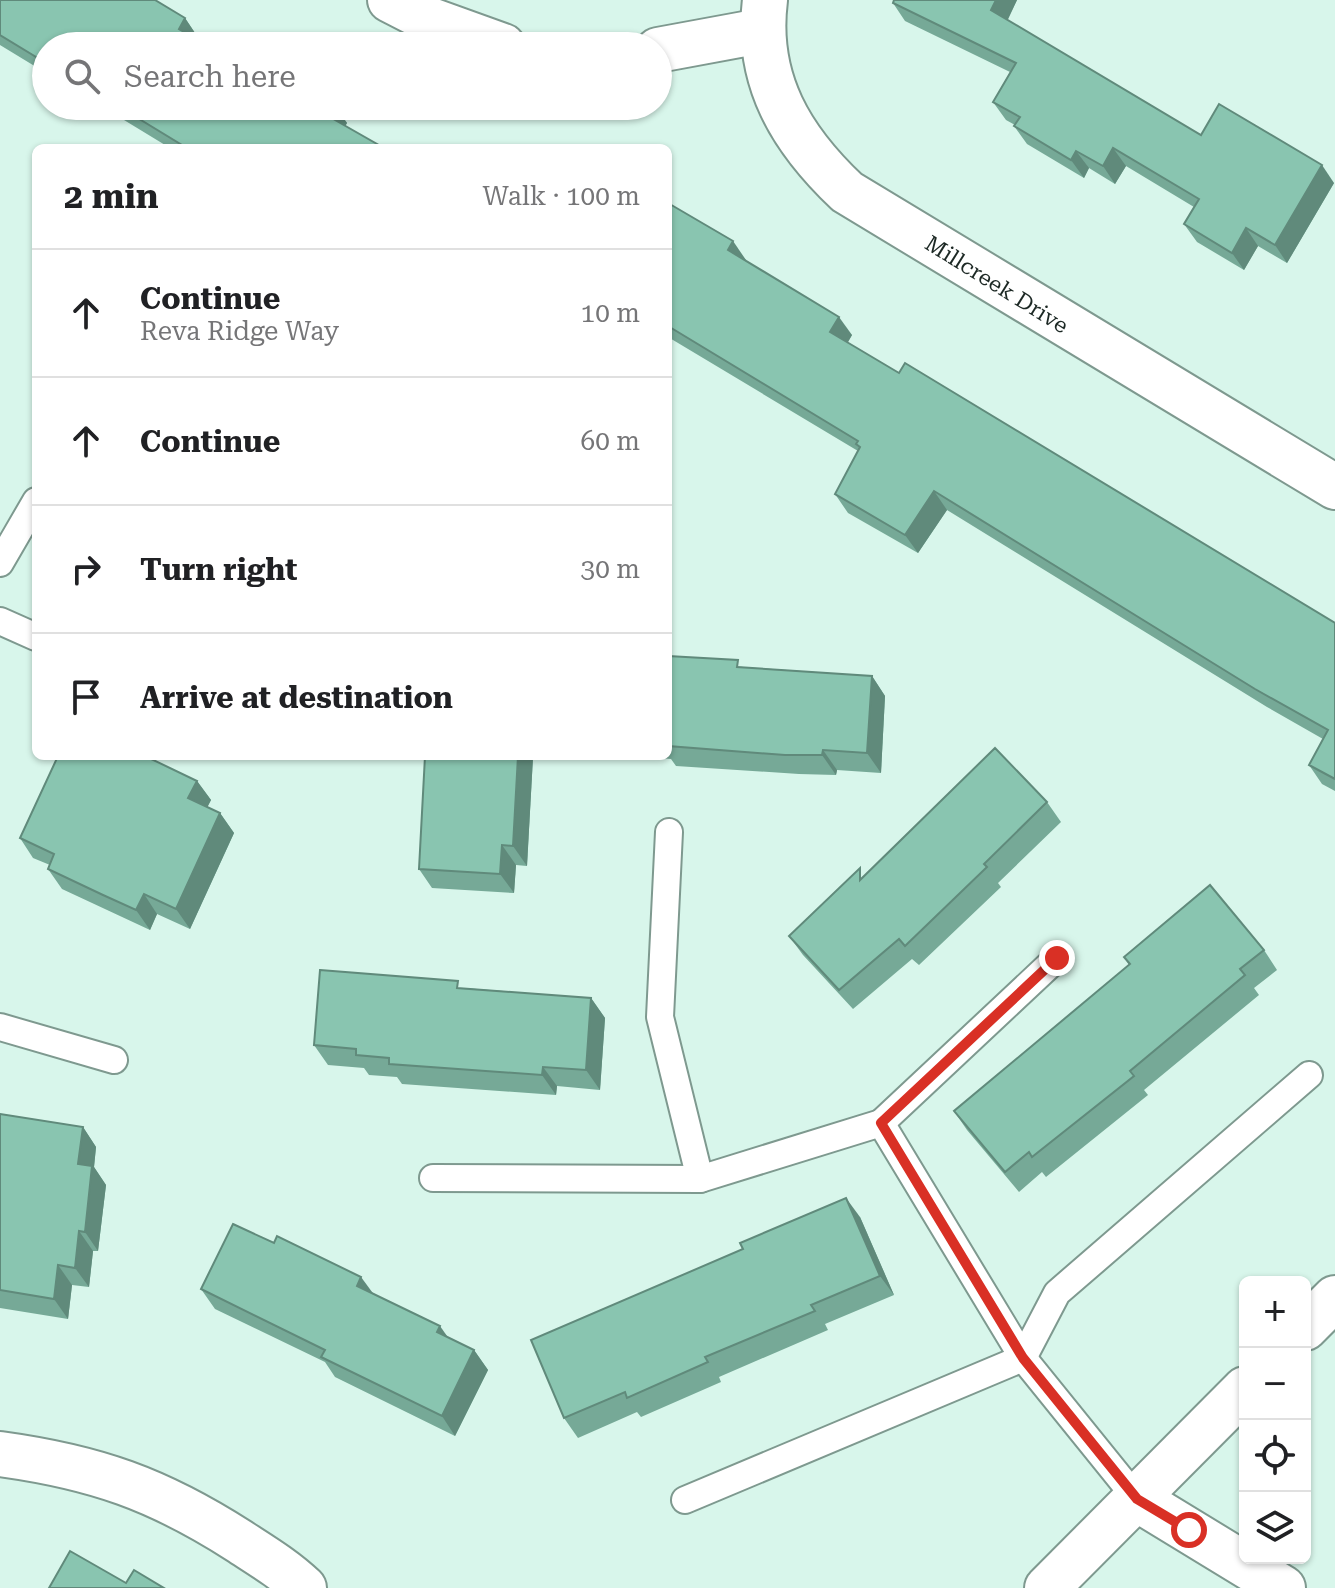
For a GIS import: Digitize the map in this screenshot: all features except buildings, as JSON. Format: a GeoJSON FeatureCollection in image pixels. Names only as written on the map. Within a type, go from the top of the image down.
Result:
{"type":"FeatureCollection","features":[{"type":"Feature","properties":{"kind":"street"},"geometry":{"type":"LineString","coordinates":[[390,0],[425,18],[464,32]]}},
{"type":"Feature","properties":{"kind":"street"},"geometry":{"type":"LineString","coordinates":[[672,45],[763,15]]}},
{"type":"Feature","properties":{"kind":"street","name":"Millcreek Drive"},"geometry":{"type":"LineString","coordinates":[[763,15],[773,88],[787,121],[813,159],[847,192],[1335,487]]}},
{"type":"Feature","properties":{"kind":"street"},"geometry":{"type":"LineString","coordinates":[[1311,1322],[1335,1298]]}},
{"type":"Feature","properties":{"kind":"street"},"geometry":{"type":"LineString","coordinates":[[1047,1588],[1239,1395]]}},
{"type":"Feature","properties":{"kind":"street"},"geometry":{"type":"LineString","coordinates":[[0,1454],[69,1464],[128,1481],[204,1519],[289,1574],[304,1588]]}},
{"type":"Feature","properties":{"kind":"street"},"geometry":{"type":"LineString","coordinates":[[1137,1499],[1283,1588]]}},
{"type":"Feature","properties":{"kind":"lane"},"geometry":{"type":"LineString","coordinates":[[0,563],[32,508]]}},
{"type":"Feature","properties":{"kind":"lane"},"geometry":{"type":"LineString","coordinates":[[0,621],[32,635]]}},
{"type":"Feature","properties":{"kind":"lane"},"geometry":{"type":"LineString","coordinates":[[669,832],[660,1017],[700,1179]]}},
{"type":"Feature","properties":{"kind":"lane"},"geometry":{"type":"LineString","coordinates":[[433,1178],[700,1179],[881,1123],[1057,958]]}},
{"type":"Feature","properties":{"kind":"lane"},"geometry":{"type":"LineString","coordinates":[[0,1027],[114,1060]]}},
{"type":"Feature","properties":{"kind":"lane"},"geometry":{"type":"LineString","coordinates":[[685,1500],[1023,1358],[1057,1293],[1309,1075]]}},
{"type":"Feature","properties":{"kind":"lane"},"geometry":{"type":"LineString","coordinates":[[881,1123],[1023,1358],[1137,1499]]}},
{"type":"Feature","properties":{"kind":"route"},"geometry":{"type":"LineString","coordinates":[[1057,958],[881,1123],[1023,1358],[1137,1499],[1189,1530]]}}]}
